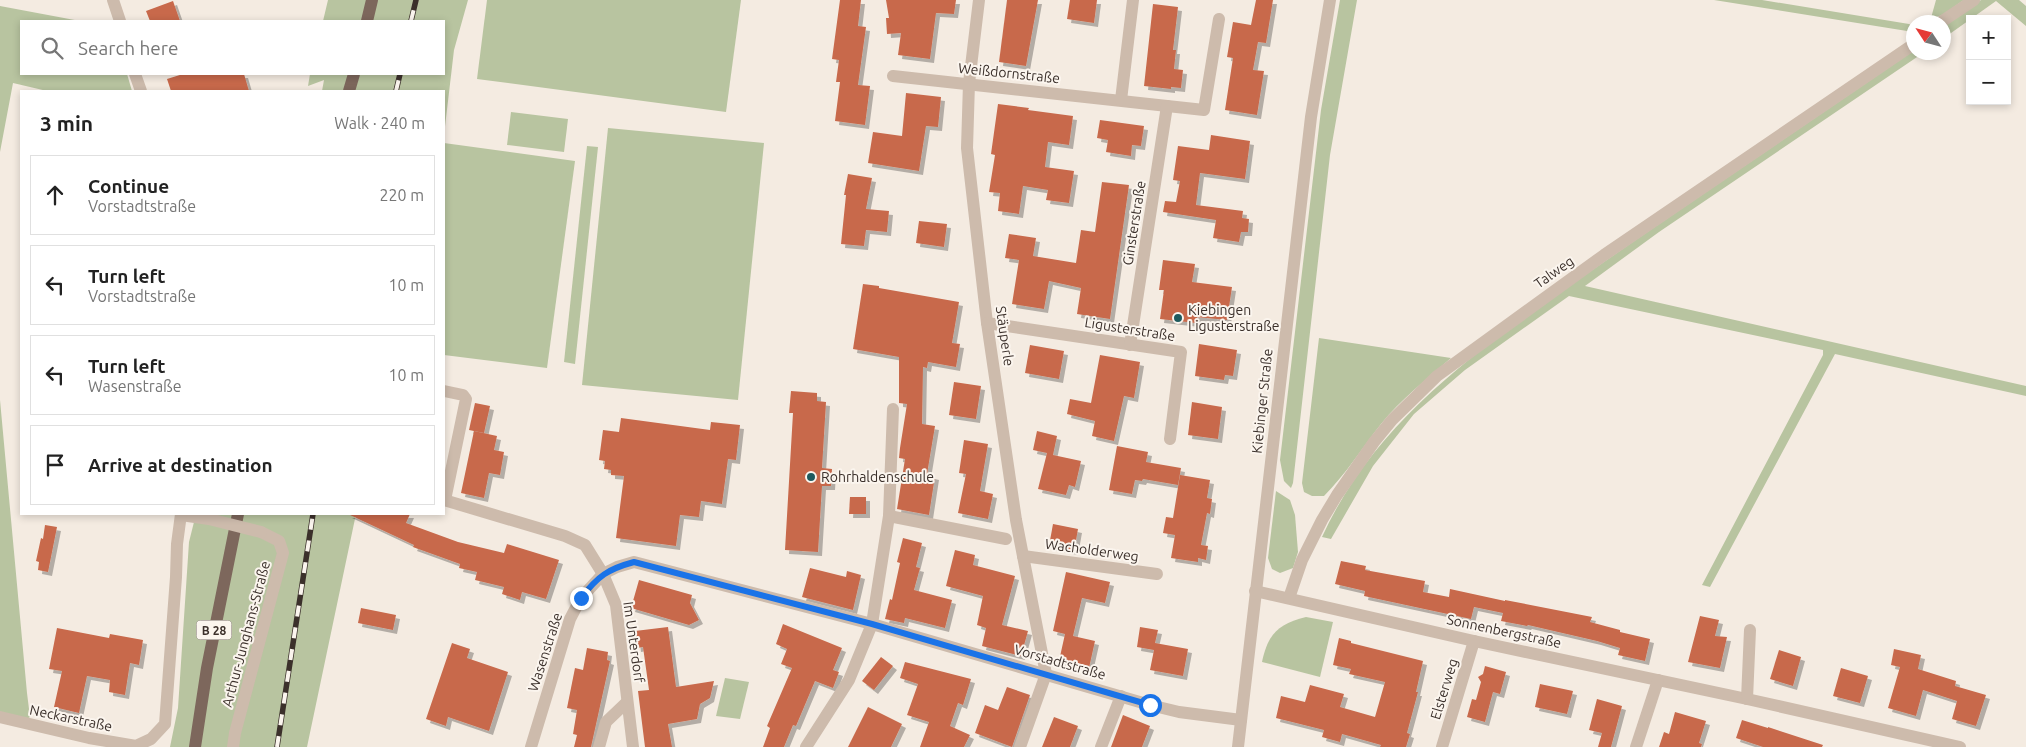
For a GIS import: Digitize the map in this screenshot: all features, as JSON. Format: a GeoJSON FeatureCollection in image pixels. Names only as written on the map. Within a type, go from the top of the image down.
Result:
{"type":"FeatureCollection","features":[{"type":"Feature","properties":{"kind":"main road"},"geometry":{"type":"LineString","coordinates":[[367,20],[372,0]]}},
{"type":"Feature","properties":{"kind":"main road"},"geometry":{"type":"LineString","coordinates":[[349,90],[354,75]]}},
{"type":"Feature","properties":{"kind":"main road","name":"B 28"},"geometry":{"type":"LineString","coordinates":[[195,747],[209,660],[238,515]]}},
{"type":"Feature","properties":{"kind":"street"},"geometry":{"type":"LineString","coordinates":[[114,0],[120,20]]}},
{"type":"Feature","properties":{"kind":"street","name":"Stäuperle"},"geometry":{"type":"LineString","coordinates":[[979,0],[969,83],[967,148],[987,323],[1023,556],[1046,674]]}},
{"type":"Feature","properties":{"kind":"street"},"geometry":{"type":"LineString","coordinates":[[1121,100],[1133,0]]}},
{"type":"Feature","properties":{"kind":"street","name":"Kiebinger Straße"},"geometry":{"type":"LineString","coordinates":[[1238,747],[1311,117],[1330,0]]}},
{"type":"Feature","properties":{"kind":"street"},"geometry":{"type":"LineString","coordinates":[[1951,15],[1974,0]]}},
{"type":"Feature","properties":{"kind":"street","name":"Weißdornstraße"},"geometry":{"type":"LineString","coordinates":[[893,76],[1204,110],[1219,19]]}},
{"type":"Feature","properties":{"kind":"street","name":"Talweg"},"geometry":{"type":"LineString","coordinates":[[1289,598],[1294,578],[1305,553],[1342,487],[1392,420],[1438,376],[1604,255],[1906,49]]}},
{"type":"Feature","properties":{"kind":"street"},"geometry":{"type":"LineString","coordinates":[[136,75],[141,90]]}},
{"type":"Feature","properties":{"kind":"street","name":"Ginsterstraße"},"geometry":{"type":"LineString","coordinates":[[1130,345],[1167,106]]}},
{"type":"Feature","properties":{"kind":"street","name":"Ligusterstraße"},"geometry":{"type":"LineString","coordinates":[[987,323],[1181,352],[1170,440]]}},
{"type":"Feature","properties":{"kind":"street","name":"Im Unterdorf"},"geometry":{"type":"LineString","coordinates":[[445,391],[463,395],[466,399],[445,495]]}},
{"type":"Feature","properties":{"kind":"street"},"geometry":{"type":"LineString","coordinates":[[806,747],[849,680],[872,624],[889,516],[893,409]]}},
{"type":"Feature","properties":{"kind":"street","name":"Im Unterdorf"},"geometry":{"type":"LineString","coordinates":[[445,500],[565,536],[585,545],[603,574],[616,605],[633,747]]}},
{"type":"Feature","properties":{"kind":"street","name":"Arthur-Junghans-Straße"},"geometry":{"type":"LineString","coordinates":[[136,746],[151,739],[165,724],[177,544],[181,515]]}},
{"type":"Feature","properties":{"kind":"street","name":"Arthur-Junghans-Straße"},"geometry":{"type":"LineString","coordinates":[[186,515],[262,532],[279,541],[283,553],[235,733],[233,747]]}},
{"type":"Feature","properties":{"kind":"street"},"geometry":{"type":"LineString","coordinates":[[889,516],[1006,539]]}},
{"type":"Feature","properties":{"kind":"street","name":"Wacholderweg"},"geometry":{"type":"LineString","coordinates":[[1023,556],[1157,574]]}},
{"type":"Feature","properties":{"kind":"street","name":"Vorstadtstraße"},"geometry":{"type":"LineString","coordinates":[[603,574],[634,562],[872,624],[1179,712],[1241,720]]}},
{"type":"Feature","properties":{"kind":"street","name":"Wasenstraße"},"geometry":{"type":"LineString","coordinates":[[531,747],[570,619],[581,598],[603,574]]}},
{"type":"Feature","properties":{"kind":"street","name":"Sonnenbergstraße"},"geometry":{"type":"LineString","coordinates":[[1256,592],[1474,641],[1747,698],[1960,747]]}},
{"type":"Feature","properties":{"kind":"street"},"geometry":{"type":"LineString","coordinates":[[1747,698],[1750,630]]}},
{"type":"Feature","properties":{"kind":"street","name":"Elsterweg"},"geometry":{"type":"LineString","coordinates":[[1442,747],[1474,641]]}},
{"type":"Feature","properties":{"kind":"street"},"geometry":{"type":"LineString","coordinates":[[1020,747],[1046,674]]}},
{"type":"Feature","properties":{"kind":"street"},"geometry":{"type":"LineString","coordinates":[[1636,747],[1658,680]]}},
{"type":"Feature","properties":{"kind":"street"},"geometry":{"type":"LineString","coordinates":[[1101,747],[1121,696]]}},
{"type":"Feature","properties":{"kind":"street"},"geometry":{"type":"LineString","coordinates":[[599,747],[606,722],[627,702]]}},
{"type":"Feature","properties":{"kind":"street","name":"Neckarstraße"},"geometry":{"type":"LineString","coordinates":[[0,717],[89,738],[136,746]]}},
{"type":"Feature","properties":{"kind":"green space"},"geometry":{"type":"Polygon","coordinates":[[[328,0],[468,0],[454,50],[445,126],[445,90],[322,90],[324,80],[308,86],[310,75],[445,75],[445,20],[323,20],[328,0]]]}},
{"type":"Feature","properties":{"kind":"green space"},"geometry":{"type":"Polygon","coordinates":[[[487,0],[741,0],[726,112],[477,79],[487,0]]]}},
{"type":"Feature","properties":{"kind":"green space"},"geometry":{"type":"Polygon","coordinates":[[[1340,0],[1357,0],[1330,155],[1291,488],[1284,481],[1280,460],[1321,110],[1340,0]]]}},
{"type":"Feature","properties":{"kind":"green space"},"geometry":{"type":"Polygon","coordinates":[[[1714,0],[1762,0],[1906,24],[1906,31],[1714,0]]]}},
{"type":"Feature","properties":{"kind":"green space"},"geometry":{"type":"Polygon","coordinates":[[[1936,0],[1964,0],[1944,14],[1932,15],[1936,0]]]}},
{"type":"Feature","properties":{"kind":"green space"},"geometry":{"type":"Polygon","coordinates":[[[1981,0],[2019,0],[2026,6],[2026,26],[1996,1],[1976,15],[1966,15],[1966,22],[1951,33],[1951,21],[1981,0]]]}},
{"type":"Feature","properties":{"kind":"green space"},"geometry":{"type":"Polygon","coordinates":[[[0,6],[75,20],[20,20],[20,75],[127,75],[132,90],[43,90],[13,83],[0,152],[0,6]]]}},
{"type":"Feature","properties":{"kind":"green space"},"geometry":{"type":"Polygon","coordinates":[[[1906,56],[1906,60],[1913,60],[1659,232],[1585,286],[2026,386],[2026,396],[1835,354],[1710,587],[1702,585],[1823,355],[1823,350],[1569,296],[1465,370],[1414,414],[1373,466],[1331,539],[1322,537],[1347,490],[1378,448],[1414,409],[1452,373],[1494,340],[1660,223],[1906,56]]]}},
{"type":"Feature","properties":{"kind":"green space"},"geometry":{"type":"Polygon","coordinates":[[[511,112],[568,119],[564,152],[507,145],[511,112]]]}},
{"type":"Feature","properties":{"kind":"green space"},"geometry":{"type":"Polygon","coordinates":[[[608,128],[764,143],[738,400],[582,385],[608,128]]]}},
{"type":"Feature","properties":{"kind":"green space"},"geometry":{"type":"Polygon","coordinates":[[[445,143],[575,161],[547,368],[445,355],[445,143]]]}},
{"type":"Feature","properties":{"kind":"green space"},"geometry":{"type":"Polygon","coordinates":[[[587,146],[598,147],[575,364],[564,362],[587,146]]]}},
{"type":"Feature","properties":{"kind":"green space"},"geometry":{"type":"Polygon","coordinates":[[[1319,338],[1451,358],[1397,406],[1324,496],[1312,496],[1304,492],[1302,483],[1319,338]]]}},
{"type":"Feature","properties":{"kind":"green space"},"geometry":{"type":"Polygon","coordinates":[[[0,400],[30,717],[27,719],[0,713],[0,400]]]}},
{"type":"Feature","properties":{"kind":"green space"},"geometry":{"type":"Polygon","coordinates":[[[1276,491],[1290,500],[1295,515],[1298,552],[1293,568],[1280,573],[1272,569],[1268,558],[1276,491]]]}},
{"type":"Feature","properties":{"kind":"green space"},"geometry":{"type":"Polygon","coordinates":[[[196,515],[356,515],[307,747],[170,747],[178,708],[189,542],[196,515]]]}},
{"type":"Feature","properties":{"kind":"green space"},"geometry":{"type":"Polygon","coordinates":[[[1306,617],[1333,622],[1320,677],[1262,662],[1264,652],[1271,637],[1288,623],[1306,617]]]}},
{"type":"Feature","properties":{"kind":"green space"},"geometry":{"type":"Polygon","coordinates":[[[725,678],[749,682],[740,719],[716,716],[725,678]]]}},
{"type":"Feature","properties":{"kind":"building"},"geometry":{"type":"Polygon","coordinates":[[[840,0],[861,0],[858,26],[866,27],[858,85],[870,86],[865,125],[835,121],[840,82],[836,82],[839,60],[832,59],[840,0]]]}},
{"type":"Feature","properties":{"kind":"building"},"geometry":{"type":"Polygon","coordinates":[[[886,0],[956,0],[954,14],[936,13],[930,59],[898,55],[901,33],[887,34],[886,18],[889,18],[886,0]]]}},
{"type":"Feature","properties":{"kind":"building"},"geometry":{"type":"Polygon","coordinates":[[[1007,0],[1038,0],[1026,66],[999,62],[1007,0]]]}},
{"type":"Feature","properties":{"kind":"building"},"geometry":{"type":"Polygon","coordinates":[[[1070,0],[1097,0],[1094,23],[1067,19],[1070,0]]]}},
{"type":"Feature","properties":{"kind":"building"},"geometry":{"type":"Polygon","coordinates":[[[1256,0],[1273,0],[1266,43],[1258,42],[1253,70],[1264,71],[1257,115],[1225,110],[1233,58],[1227,57],[1233,22],[1251,25],[1256,0]]]}},
{"type":"Feature","properties":{"kind":"building"},"geometry":{"type":"Polygon","coordinates":[[[173,1],[180,20],[150,20],[146,11],[173,1]]]}},
{"type":"Feature","properties":{"kind":"building"},"geometry":{"type":"Polygon","coordinates":[[[1153,4],[1178,7],[1173,50],[1176,50],[1174,69],[1183,70],[1181,88],[1171,87],[1171,89],[1144,86],[1153,4]]]}},
{"type":"Feature","properties":{"kind":"building"},"geometry":{"type":"Polygon","coordinates":[[[180,75],[244,75],[249,90],[171,90],[167,79],[180,75]]]}},
{"type":"Feature","properties":{"kind":"building"},"geometry":{"type":"Polygon","coordinates":[[[906,93],[941,97],[938,127],[926,126],[919,171],[868,163],[873,132],[902,136],[906,93]]]}},
{"type":"Feature","properties":{"kind":"building"},"geometry":{"type":"Polygon","coordinates":[[[998,104],[1073,116],[1069,145],[1048,142],[1045,167],[1074,171],[1069,203],[1046,200],[1048,190],[1023,186],[1019,214],[998,211],[1000,193],[989,192],[995,155],[991,154],[998,104]]]}},
{"type":"Feature","properties":{"kind":"building"},"geometry":{"type":"Polygon","coordinates":[[[1100,120],[1144,126],[1141,146],[1132,145],[1131,156],[1106,152],[1108,140],[1097,138],[1100,120]]]}},
{"type":"Feature","properties":{"kind":"building"},"geometry":{"type":"Polygon","coordinates":[[[1211,135],[1250,141],[1245,179],[1200,173],[1196,205],[1243,211],[1242,218],[1249,219],[1248,232],[1241,232],[1239,242],[1213,238],[1216,220],[1163,212],[1165,201],[1176,202],[1180,181],[1173,180],[1178,146],[1209,150],[1211,135]]]}},
{"type":"Feature","properties":{"kind":"building"},"geometry":{"type":"Polygon","coordinates":[[[848,174],[872,178],[866,209],[889,211],[887,232],[866,230],[864,246],[841,244],[846,195],[844,195],[848,174]]]}},
{"type":"Feature","properties":{"kind":"building"},"geometry":{"type":"Polygon","coordinates":[[[1102,182],[1129,185],[1110,319],[1077,314],[1081,288],[1049,281],[1044,309],[1012,304],[1019,260],[1005,258],[1009,234],[1036,238],[1033,256],[1076,263],[1081,230],[1095,232],[1102,182]]]}},
{"type":"Feature","properties":{"kind":"building"},"geometry":{"type":"Polygon","coordinates":[[[919,221],[947,224],[944,247],[916,243],[919,221]]]}},
{"type":"Feature","properties":{"kind":"building"},"geometry":{"type":"Polygon","coordinates":[[[1163,260],[1195,264],[1192,282],[1232,287],[1227,320],[1197,317],[1196,323],[1160,319],[1164,290],[1159,290],[1163,260]]]}},
{"type":"Feature","properties":{"kind":"building"},"geometry":{"type":"Polygon","coordinates":[[[863,284],[959,302],[952,343],[960,344],[956,367],[928,362],[927,368],[923,367],[922,424],[935,426],[927,474],[935,476],[929,515],[897,509],[905,459],[899,458],[907,404],[899,403],[899,357],[853,349],[863,284]]]}},
{"type":"Feature","properties":{"kind":"building"},"geometry":{"type":"Polygon","coordinates":[[[1199,344],[1237,350],[1233,376],[1225,375],[1224,380],[1195,376],[1199,344]]]}},
{"type":"Feature","properties":{"kind":"building"},"geometry":{"type":"Polygon","coordinates":[[[1030,345],[1064,351],[1059,379],[1025,373],[1030,345]]]}},
{"type":"Feature","properties":{"kind":"building"},"geometry":{"type":"Polygon","coordinates":[[[1100,355],[1140,362],[1134,398],[1124,396],[1114,441],[1092,436],[1095,421],[1067,414],[1070,399],[1091,403],[1100,355]]]}},
{"type":"Feature","properties":{"kind":"building"},"geometry":{"type":"Polygon","coordinates":[[[954,382],[981,386],[976,419],[949,415],[954,382]]]}},
{"type":"Feature","properties":{"kind":"building","name":"Rohrhaldenschule"},"geometry":{"type":"Polygon","coordinates":[[[791,391],[817,393],[817,401],[826,402],[822,468],[832,469],[831,486],[822,486],[818,552],[785,550],[793,413],[789,413],[791,391]]]}},
{"type":"Feature","properties":{"kind":"building"},"geometry":{"type":"Polygon","coordinates":[[[1192,402],[1222,407],[1218,439],[1188,435],[1192,402]]]}},
{"type":"Feature","properties":{"kind":"building"},"geometry":{"type":"Polygon","coordinates":[[[475,403],[490,406],[484,433],[469,430],[475,403]]]}},
{"type":"Feature","properties":{"kind":"building"},"geometry":{"type":"Polygon","coordinates":[[[621,418],[710,430],[711,422],[740,425],[736,460],[728,459],[722,504],[701,501],[699,517],[680,515],[676,546],[616,538],[624,476],[611,475],[611,470],[604,469],[605,461],[599,460],[603,430],[619,432],[621,418]]]}},
{"type":"Feature","properties":{"kind":"building"},"geometry":{"type":"Polygon","coordinates":[[[474,431],[497,436],[494,450],[504,452],[500,475],[489,473],[484,498],[461,493],[474,431]]]}},
{"type":"Feature","properties":{"kind":"building"},"geometry":{"type":"Polygon","coordinates":[[[1037,431],[1057,436],[1053,455],[1081,461],[1075,487],[1069,485],[1066,495],[1038,489],[1047,453],[1033,450],[1037,431]]]}},
{"type":"Feature","properties":{"kind":"building"},"geometry":{"type":"Polygon","coordinates":[[[964,440],[988,444],[980,491],[993,494],[988,519],[958,513],[966,474],[959,473],[964,440]]]}},
{"type":"Feature","properties":{"kind":"building"},"geometry":{"type":"Polygon","coordinates":[[[1117,446],[1148,452],[1146,462],[1181,468],[1178,485],[1143,479],[1142,481],[1135,480],[1132,494],[1109,490],[1117,446]]]}},
{"type":"Feature","properties":{"kind":"building"},"geometry":{"type":"Polygon","coordinates":[[[1180,475],[1210,480],[1207,498],[1212,499],[1210,514],[1207,513],[1201,545],[1208,546],[1206,560],[1198,558],[1198,562],[1171,558],[1175,535],[1163,533],[1166,517],[1173,518],[1180,475]]]}},
{"type":"Feature","properties":{"kind":"building"},"geometry":{"type":"Polygon","coordinates":[[[850,497],[866,497],[866,514],[849,514],[850,497]]]}},
{"type":"Feature","properties":{"kind":"building"},"geometry":{"type":"Polygon","coordinates":[[[350,515],[410,515],[406,523],[458,542],[504,553],[507,544],[559,560],[546,599],[522,592],[520,600],[502,594],[504,587],[475,580],[477,572],[459,568],[460,564],[413,547],[414,545],[350,515]]]}},
{"type":"Feature","properties":{"kind":"building"},"geometry":{"type":"Polygon","coordinates":[[[1053,524],[1078,529],[1074,551],[1049,546],[1053,524]]]}},
{"type":"Feature","properties":{"kind":"building"},"geometry":{"type":"Polygon","coordinates":[[[45,525],[57,527],[48,572],[38,570],[39,562],[36,561],[45,525]]]}},
{"type":"Feature","properties":{"kind":"building"},"geometry":{"type":"Polygon","coordinates":[[[903,538],[922,543],[916,567],[920,568],[914,590],[952,600],[945,628],[905,618],[904,623],[885,619],[890,599],[892,600],[900,563],[897,562],[903,538]]]}},
{"type":"Feature","properties":{"kind":"building"},"geometry":{"type":"Polygon","coordinates":[[[955,550],[975,555],[973,565],[1015,576],[1002,625],[1028,631],[1021,656],[982,646],[986,628],[977,625],[983,596],[946,586],[955,550]]]}},
{"type":"Feature","properties":{"kind":"building"},"geometry":{"type":"Polygon","coordinates":[[[1341,561],[1366,566],[1365,570],[1425,581],[1423,592],[1449,597],[1450,589],[1592,617],[1590,622],[1650,639],[1645,661],[1618,655],[1620,648],[1597,641],[1528,625],[1501,621],[1503,613],[1474,607],[1471,619],[1364,596],[1365,591],[1335,584],[1341,561]]]}},
{"type":"Feature","properties":{"kind":"building"},"geometry":{"type":"Polygon","coordinates":[[[810,568],[846,577],[847,571],[861,575],[853,610],[802,597],[810,568]]]}},
{"type":"Feature","properties":{"kind":"building"},"geometry":{"type":"Polygon","coordinates":[[[1066,572],[1110,582],[1105,603],[1082,598],[1073,636],[1095,641],[1089,668],[1059,661],[1065,634],[1053,631],[1066,572]]]}},
{"type":"Feature","properties":{"kind":"building"},"geometry":{"type":"Polygon","coordinates":[[[639,580],[692,595],[690,603],[699,620],[689,625],[631,608],[639,580]]]}},
{"type":"Feature","properties":{"kind":"building"},"geometry":{"type":"Polygon","coordinates":[[[361,608],[396,615],[393,630],[358,623],[361,608]]]}},
{"type":"Feature","properties":{"kind":"building"},"geometry":{"type":"Polygon","coordinates":[[[1700,616],[1719,620],[1715,636],[1727,637],[1720,668],[1688,662],[1700,616]]]}},
{"type":"Feature","properties":{"kind":"building"},"geometry":{"type":"Polygon","coordinates":[[[783,624],[842,648],[833,670],[839,672],[833,688],[815,681],[796,726],[793,725],[784,747],[763,747],[770,728],[767,726],[792,668],[781,664],[787,649],[776,644],[783,624]]]}},
{"type":"Feature","properties":{"kind":"building"},"geometry":{"type":"Polygon","coordinates":[[[668,627],[676,687],[714,681],[710,698],[700,704],[697,719],[668,724],[672,747],[645,747],[638,691],[649,690],[643,647],[637,648],[635,631],[668,627]]]}},
{"type":"Feature","properties":{"kind":"building"},"geometry":{"type":"Polygon","coordinates":[[[1140,627],[1158,630],[1155,643],[1188,649],[1183,676],[1150,670],[1154,650],[1137,647],[1140,627]]]}},
{"type":"Feature","properties":{"kind":"building"},"geometry":{"type":"Polygon","coordinates":[[[57,628],[109,638],[110,634],[143,640],[139,665],[130,663],[125,695],[109,692],[110,680],[87,676],[79,713],[54,707],[62,671],[49,669],[57,628]]]}},
{"type":"Feature","properties":{"kind":"building"},"geometry":{"type":"Polygon","coordinates":[[[1339,638],[1351,641],[1351,643],[1423,661],[1416,692],[1418,692],[1407,733],[1410,734],[1406,747],[1380,747],[1381,745],[1342,734],[1340,742],[1322,737],[1324,730],[1276,718],[1281,696],[1305,702],[1310,685],[1344,694],[1340,707],[1375,717],[1385,682],[1349,674],[1351,669],[1333,665],[1339,638]]]}},
{"type":"Feature","properties":{"kind":"building"},"geometry":{"type":"Polygon","coordinates":[[[452,643],[470,649],[467,658],[508,672],[489,731],[448,717],[446,726],[426,719],[452,643]]]}},
{"type":"Feature","properties":{"kind":"building"},"geometry":{"type":"Polygon","coordinates":[[[587,648],[608,652],[607,660],[610,661],[591,747],[574,747],[577,735],[573,734],[577,710],[567,708],[575,668],[583,670],[587,648]]]}},
{"type":"Feature","properties":{"kind":"building"},"geometry":{"type":"Polygon","coordinates":[[[1894,649],[1921,655],[1918,669],[1956,681],[1955,686],[1986,695],[1976,726],[1952,719],[1957,701],[1923,690],[1916,716],[1888,708],[1900,667],[1891,665],[1894,649]]]}},
{"type":"Feature","properties":{"kind":"building"},"geometry":{"type":"Polygon","coordinates":[[[1779,650],[1801,657],[1793,686],[1770,679],[1779,650]]]}},
{"type":"Feature","properties":{"kind":"building"},"geometry":{"type":"Polygon","coordinates":[[[881,657],[893,666],[874,690],[862,681],[881,657]]]}},
{"type":"Feature","properties":{"kind":"building"},"geometry":{"type":"Polygon","coordinates":[[[905,662],[971,679],[963,705],[958,703],[950,726],[970,735],[964,747],[920,747],[929,722],[907,715],[918,684],[900,678],[905,662]]]}},
{"type":"Feature","properties":{"kind":"building"},"geometry":{"type":"Polygon","coordinates":[[[1485,666],[1506,672],[1500,694],[1493,692],[1485,722],[1467,717],[1472,699],[1476,700],[1481,682],[1478,677],[1483,674],[1485,666]]]}},
{"type":"Feature","properties":{"kind":"building"},"geometry":{"type":"Polygon","coordinates":[[[1841,668],[1868,676],[1860,703],[1833,696],[1841,668]]]}},
{"type":"Feature","properties":{"kind":"building"},"geometry":{"type":"Polygon","coordinates":[[[1540,684],[1573,691],[1567,714],[1535,707],[1540,684]]]}},
{"type":"Feature","properties":{"kind":"building"},"geometry":{"type":"Polygon","coordinates":[[[1007,687],[1030,695],[1012,747],[975,733],[985,705],[998,710],[1007,687]]]}},
{"type":"Feature","properties":{"kind":"building"},"geometry":{"type":"Polygon","coordinates":[[[1597,699],[1622,706],[1611,747],[1598,747],[1602,733],[1589,730],[1597,699]]]}},
{"type":"Feature","properties":{"kind":"building"},"geometry":{"type":"Polygon","coordinates":[[[868,707],[902,724],[891,747],[848,747],[868,707]]]}},
{"type":"Feature","properties":{"kind":"building"},"geometry":{"type":"Polygon","coordinates":[[[1675,712],[1706,721],[1699,743],[1702,744],[1701,747],[1659,747],[1664,732],[1669,734],[1675,712]]]}},
{"type":"Feature","properties":{"kind":"building"},"geometry":{"type":"Polygon","coordinates":[[[1123,715],[1150,726],[1142,747],[1111,747],[1123,715]]]}},
{"type":"Feature","properties":{"kind":"building"},"geometry":{"type":"Polygon","coordinates":[[[1054,717],[1078,726],[1070,747],[1042,747],[1054,717]]]}},
{"type":"Feature","properties":{"kind":"building"},"geometry":{"type":"Polygon","coordinates":[[[1742,720],[1823,745],[1822,747],[1763,747],[1736,738],[1742,720]]]}},
{"type":"Feature","properties":{"kind":"railway"},"geometry":{"type":"LineString","coordinates":[[411,20],[416,0]]}},
{"type":"Feature","properties":{"kind":"railway"},"geometry":{"type":"LineString","coordinates":[[396,90],[400,75]]}},
{"type":"Feature","properties":{"kind":"railway"},"geometry":{"type":"LineString","coordinates":[[277,747],[313,515]]}},
{"type":"Feature","properties":{"kind":"place","name":"Kiebingen Ligusterstraße"},"geometry":{"type":"Point","coordinates":[1178,318]}},
{"type":"Feature","properties":{"kind":"place","name":"Rohrhaldenschule"},"geometry":{"type":"Point","coordinates":[811,477]}},
{"type":"Feature","properties":{"kind":"route"},"geometry":{"type":"LineString","coordinates":[[581,598],[603,574],[634,562],[872,624],[1150,705]]}}]}
